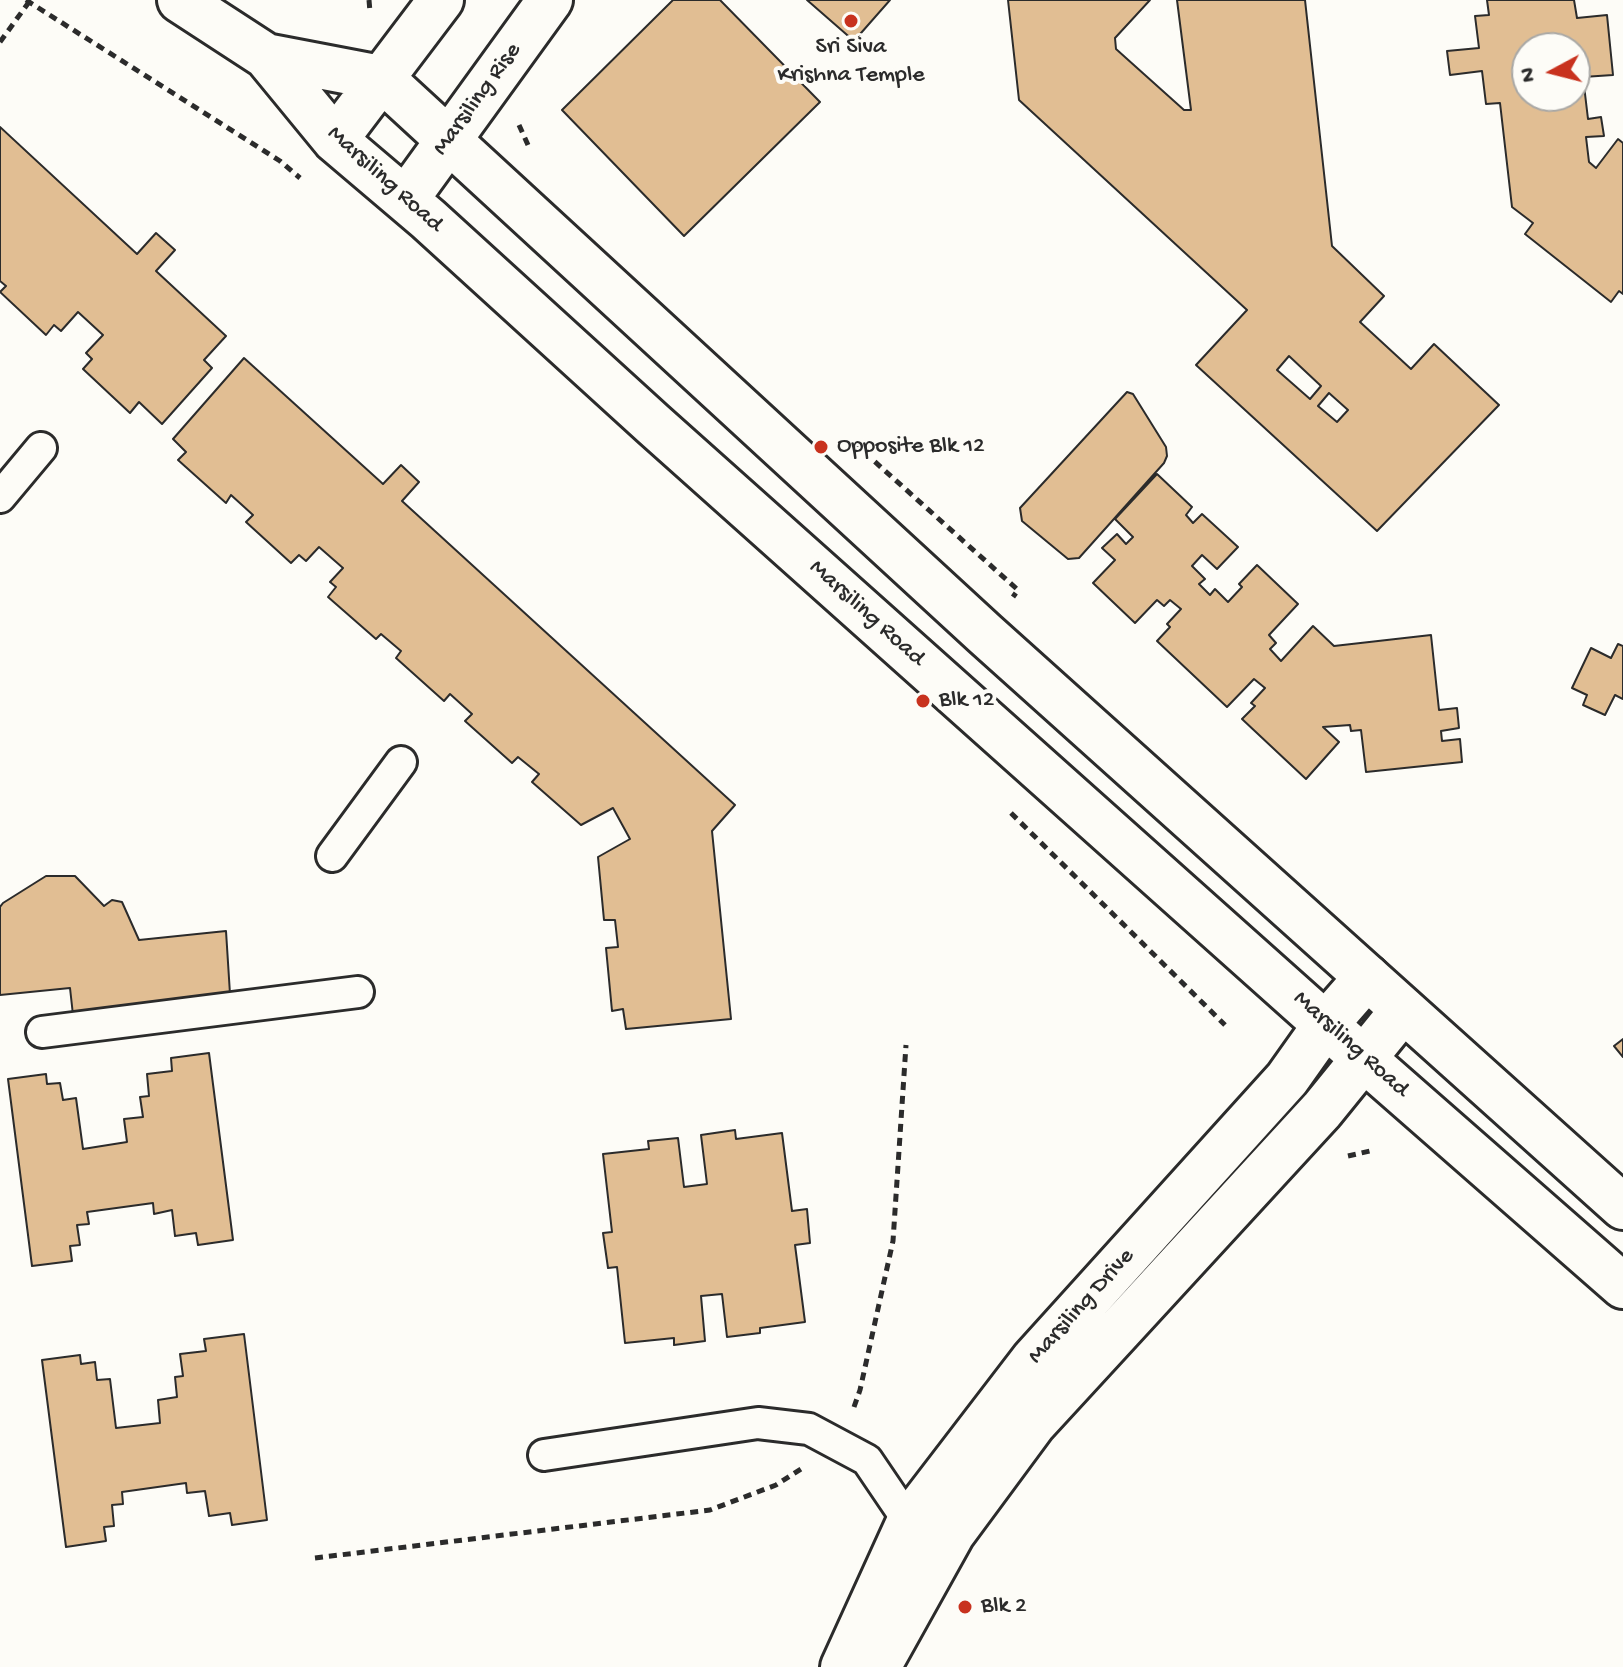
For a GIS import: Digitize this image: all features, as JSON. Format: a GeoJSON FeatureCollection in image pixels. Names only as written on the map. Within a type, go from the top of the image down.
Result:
{"type":"FeatureCollection","features":[{"type":"Feature","properties":{"kind":"street","name":"Marsiling Road"},"geometry":{"type":"LineString","coordinates":[[180,0],[266,56],[335,140],[406,199],[1364,1059],[1623,1286]]}},
{"type":"Feature","properties":{"kind":"street"},"geometry":{"type":"LineString","coordinates":[[335,140],[441,0]]}},
{"type":"Feature","properties":{"kind":"street","name":"Marsiling Rise"},"geometry":{"type":"LineString","coordinates":[[406,199],[550,0]]}},
{"type":"Feature","properties":{"kind":"street","name":"Marsiling Road"},"geometry":{"type":"LineString","coordinates":[[266,56],[381,78]]}},
{"type":"Feature","properties":{"kind":"street"},"geometry":{"type":"LineString","coordinates":[[381,78],[985,634],[1623,1207]]}},
{"type":"Feature","properties":{"kind":"street","name":"Marsiling Drive"},"geometry":{"type":"LineString","coordinates":[[843,1667],[909,1522],[1034,1359],[1287,1079],[1326,1024],[1367,977]]}},
{"type":"Feature","properties":{"kind":"street","name":"Marsiling Drive"},"geometry":{"type":"LineString","coordinates":[[878,1667],[952,1534],[1034,1423],[1322,1110],[1403,1010]]}},
{"type":"Feature","properties":{"kind":"lane"},"geometry":{"type":"LineString","coordinates":[[0,497],[41,448]]}},
{"type":"Feature","properties":{"kind":"lane"},"geometry":{"type":"LineString","coordinates":[[332,856],[401,762]]}},
{"type":"Feature","properties":{"kind":"lane"},"geometry":{"type":"LineString","coordinates":[[42,1032],[358,992]]}},
{"type":"Feature","properties":{"kind":"lane"},"geometry":{"type":"LineString","coordinates":[[544,1455],[758,1423],[809,1429],[867,1460],[909,1522],[952,1534]]}},
{"type":"Feature","properties":{"kind":"path"},"geometry":{"type":"LineString","coordinates":[[0,42],[28,1],[280,161]]}},
{"type":"Feature","properties":{"kind":"building"},"geometry":{"type":"Polygon","coordinates":[[[673,0],[720,0],[820,102],[684,236],[562,110],[673,0]]]}},
{"type":"Feature","properties":{"kind":"building","name":"Sri Siva Krishna Temple"},"geometry":{"type":"Polygon","coordinates":[[[807,0],[890,0],[854,41],[807,0]]]}},
{"type":"Feature","properties":{"kind":"building"},"geometry":{"type":"Polygon","coordinates":[[[1008,0],[1150,0],[1115,38],[1116,49],[1184,110],[1191,110],[1177,0],[1305,0],[1332,246],[1384,296],[1360,322],[1411,369],[1434,344],[1499,405],[1377,531],[1196,365],[1247,310],[1019,100],[1008,0]],[[1289,356],[1277,370],[1310,399],[1321,386],[1289,356]],[[1329,393],[1318,406],[1337,422],[1348,410],[1329,393]]]}},
{"type":"Feature","properties":{"kind":"building"},"geometry":{"type":"Polygon","coordinates":[[[1487,0],[1574,0],[1577,18],[1607,15],[1613,75],[1591,76],[1591,32],[1511,32],[1511,112],[1587,112],[1588,119],[1601,117],[1604,136],[1586,137],[1589,162],[1596,168],[1618,139],[1623,143],[1623,294],[1619,291],[1611,302],[1525,234],[1533,223],[1512,207],[1500,103],[1486,104],[1482,71],[1450,75],[1447,51],[1479,48],[1475,16],[1489,15],[1487,0]]]}},
{"type":"Feature","properties":{"kind":"building"},"geometry":{"type":"Polygon","coordinates":[[[0,127],[137,254],[156,233],[175,250],[156,271],[226,336],[204,360],[212,368],[162,424],[139,402],[130,413],[83,369],[92,359],[86,353],[103,335],[78,312],[61,331],[54,325],[46,335],[0,292],[6,286],[0,281],[0,127]]]}},
{"type":"Feature","properties":{"kind":"building"},"geometry":{"type":"Polygon","coordinates":[[[244,358],[383,484],[401,465],[419,482],[402,501],[735,805],[712,831],[731,1019],[626,1029],[623,1009],[612,1011],[606,948],[618,947],[615,920],[604,920],[598,857],[630,839],[613,808],[581,825],[532,782],[539,774],[518,757],[512,763],[465,721],[472,714],[450,694],[444,701],[396,658],[401,651],[381,634],[376,639],[328,597],[336,587],[330,582],[343,568],[319,547],[306,561],[299,555],[291,563],[246,522],[253,515],[231,495],[226,503],[178,460],[186,452],[173,439],[244,358]]]}},
{"type":"Feature","properties":{"kind":"building"},"geometry":{"type":"Polygon","coordinates":[[[1127,392],[1133,394],[1166,447],[1167,456],[1079,558],[1068,559],[1022,521],[1020,508],[1127,392]]]}},
{"type":"Feature","properties":{"kind":"building"},"geometry":{"type":"Polygon","coordinates":[[[1157,474],[1192,507],[1186,515],[1193,523],[1202,514],[1238,547],[1217,569],[1202,555],[1192,566],[1205,579],[1199,584],[1210,595],[1215,589],[1228,602],[1242,587],[1239,584],[1257,565],[1298,604],[1269,635],[1276,643],[1270,649],[1281,661],[1313,626],[1334,646],[1431,635],[1439,710],[1457,708],[1459,728],[1441,731],[1442,741],[1460,739],[1462,762],[1366,772],[1361,730],[1351,731],[1350,725],[1323,727],[1339,742],[1306,779],[1242,719],[1255,706],[1251,703],[1265,688],[1254,679],[1227,707],[1157,641],[1181,609],[1170,600],[1164,606],[1157,600],[1135,623],[1093,583],[1115,560],[1102,548],[1117,534],[1126,544],[1133,537],[1115,519],[1157,474]]]}},
{"type":"Feature","properties":{"kind":"building"},"geometry":{"type":"Polygon","coordinates":[[[1618,644],[1623,646],[1623,699],[1615,695],[1605,715],[1583,705],[1587,695],[1572,688],[1591,648],[1611,658],[1618,644]]]}},
{"type":"Feature","properties":{"kind":"building"},"geometry":{"type":"Polygon","coordinates":[[[46,876],[75,876],[104,906],[112,900],[122,902],[139,940],[226,931],[230,994],[73,1015],[70,988],[0,995],[0,907],[46,876]]]}},
{"type":"Feature","properties":{"kind":"building"},"geometry":{"type":"Polygon","coordinates":[[[1623,1039],[1623,1057],[1614,1046],[1623,1039]]]}},
{"type":"Feature","properties":{"kind":"building"},"geometry":{"type":"Polygon","coordinates":[[[209,1053],[233,1240],[198,1245],[196,1233],[175,1236],[172,1210],[154,1214],[153,1203],[87,1212],[89,1224],[77,1225],[80,1245],[70,1246],[72,1261],[32,1266],[8,1079],[46,1074],[47,1084],[60,1083],[63,1100],[76,1098],[83,1149],[127,1142],[124,1119],[143,1117],[140,1097],[149,1096],[147,1074],[172,1071],[171,1058],[209,1053]]]}},
{"type":"Feature","properties":{"kind":"building"},"geometry":{"type":"Polygon","coordinates":[[[735,1130],[736,1139],[782,1133],[792,1211],[807,1209],[810,1243],[795,1245],[805,1322],[760,1328],[760,1333],[727,1337],[722,1294],[701,1296],[705,1341],[674,1345],[674,1338],[625,1343],[617,1267],[608,1268],[603,1233],[612,1232],[603,1154],[649,1149],[648,1141],[678,1138],[684,1187],[707,1184],[701,1135],[735,1130]]]}},
{"type":"Feature","properties":{"kind":"building"},"geometry":{"type":"Polygon","coordinates":[[[244,1334],[267,1520],[232,1525],[230,1513],[209,1516],[205,1491],[187,1493],[186,1483],[122,1492],[123,1504],[112,1505],[114,1526],[104,1527],[106,1541],[66,1547],[42,1360],[80,1355],[81,1364],[95,1362],[97,1380],[110,1379],[116,1428],[160,1423],[158,1400],[177,1397],[175,1377],[183,1376],[180,1354],[206,1351],[204,1339],[244,1334]]]}},
{"type":"Feature","properties":{"kind":"place","name":"Sri Siva Krishna Temple"},"geometry":{"type":"Point","coordinates":[851,21]}},
{"type":"Feature","properties":{"kind":"place","name":"Opposite Blk 12"},"geometry":{"type":"Point","coordinates":[821,447]}},
{"type":"Feature","properties":{"kind":"place","name":"Blk 12"},"geometry":{"type":"Point","coordinates":[923,701]}},
{"type":"Feature","properties":{"kind":"place","name":"Blk 2"},"geometry":{"type":"Point","coordinates":[965,1607]}}]}
